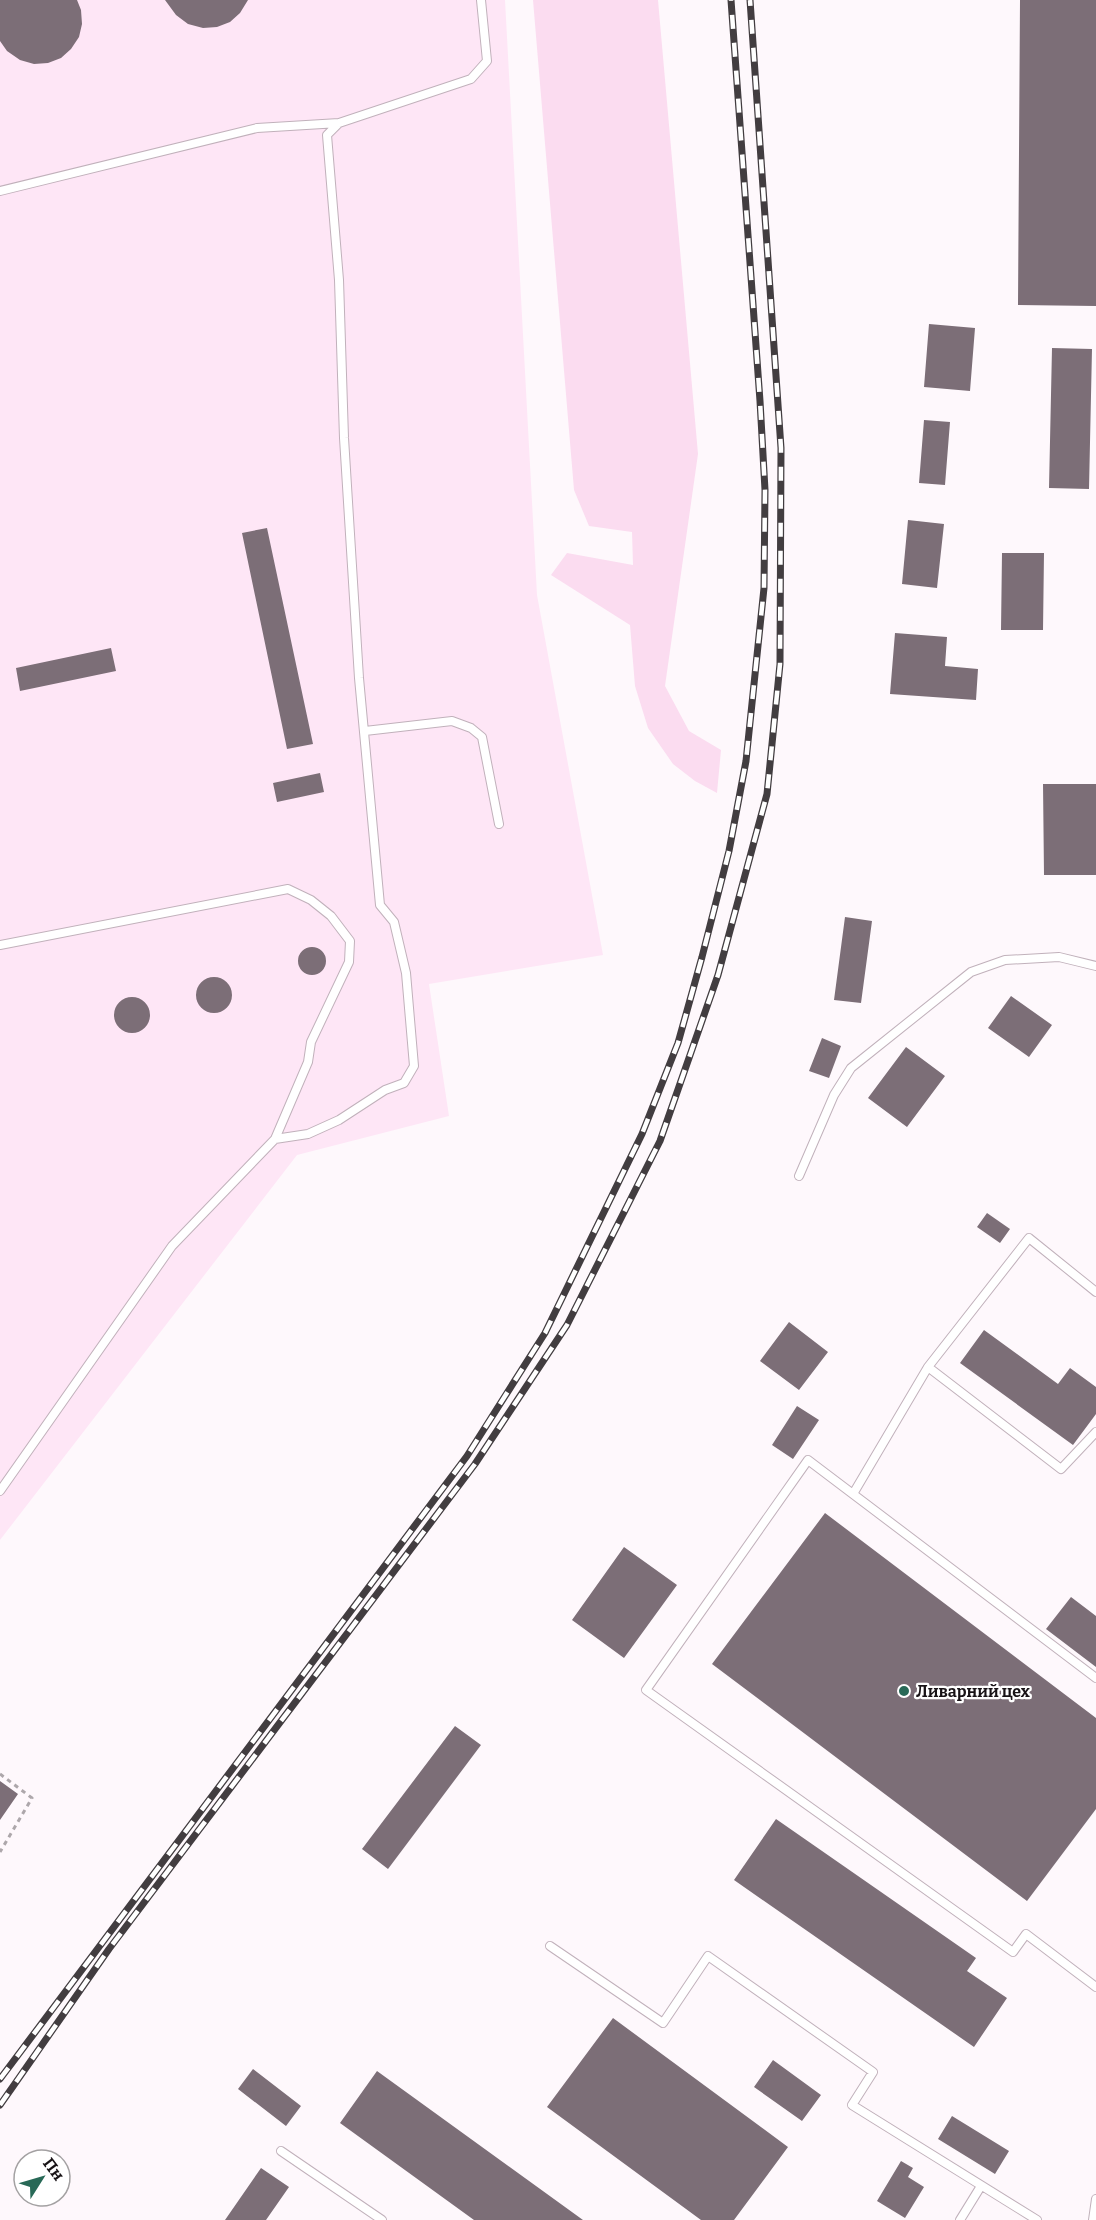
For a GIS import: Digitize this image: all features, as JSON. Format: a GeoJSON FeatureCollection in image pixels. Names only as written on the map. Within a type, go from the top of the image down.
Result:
{"type":"FeatureCollection","features":[{"type":"Feature","properties":{"kind":"lane"},"geometry":{"type":"LineString","coordinates":[[0,191],[257,128],[339,123],[471,79],[487,61],[481,0]]}},
{"type":"Feature","properties":{"kind":"lane"},"geometry":{"type":"LineString","coordinates":[[276,1139],[308,1134],[339,1120],[385,1090],[404,1083],[414,1066],[406,973],[394,922],[380,905],[357,655],[344,438],[339,280],[327,135],[339,123]]}},
{"type":"Feature","properties":{"kind":"lane"},"geometry":{"type":"LineString","coordinates":[[365,731],[452,721],[471,729],[482,737],[499,824]]}},
{"type":"Feature","properties":{"kind":"lane"},"geometry":{"type":"LineString","coordinates":[[0,945],[288,889],[311,900],[332,915],[350,941],[349,962],[311,1042],[308,1062],[276,1139],[172,1246],[0,1491]]}},
{"type":"Feature","properties":{"kind":"lane"},"geometry":{"type":"LineString","coordinates":[[799,1176],[834,1095],[851,1068],[971,972],[1005,960],[1049,957],[1059,957],[1096,966]]}},
{"type":"Feature","properties":{"kind":"lane"},"geometry":{"type":"LineString","coordinates":[[853,1494],[928,1367],[1029,1238],[1096,1292]]}},
{"type":"Feature","properties":{"kind":"lane"},"geometry":{"type":"LineString","coordinates":[[928,1367],[1061,1469],[1096,1432]]}},
{"type":"Feature","properties":{"kind":"lane"},"geometry":{"type":"LineString","coordinates":[[1096,1678],[808,1460],[646,1690],[1013,1952],[1026,1934],[1096,1987]]}},
{"type":"Feature","properties":{"kind":"lane"},"geometry":{"type":"LineString","coordinates":[[549,1946],[663,2023],[708,1956],[873,2072],[852,2105],[1037,2220]]}},
{"type":"Feature","properties":{"kind":"lane"},"geometry":{"type":"LineString","coordinates":[[281,2151],[382,2220]]}},
{"type":"Feature","properties":{"kind":"lane"},"geometry":{"type":"LineString","coordinates":[[960,2220],[981,2186]]}},
{"type":"Feature","properties":{"kind":"lane"},"geometry":{"type":"LineString","coordinates":[[1093,2220],[1096,2199]]}},
{"type":"Feature","properties":{"kind":"path"},"geometry":{"type":"LineString","coordinates":[[0,1774],[32,1798],[0,1852]]}},
{"type":"Feature","properties":{"kind":"shaded area"},"geometry":{"type":"Polygon","coordinates":[[[0,0],[505,0],[537,595],[603,955],[429,984],[449,1116],[297,1155],[0,1540],[0,0]]]}},
{"type":"Feature","properties":{"kind":"shaded area"},"geometry":{"type":"Polygon","coordinates":[[[533,0],[658,0],[698,454],[665,686],[689,731],[721,750],[717,793],[695,781],[673,764],[648,728],[635,686],[630,625],[551,575],[567,553],[633,565],[632,532],[589,526],[574,490],[533,0]]]}},
{"type":"Feature","properties":{"kind":"building"},"geometry":{"type":"Polygon","coordinates":[[[0,0],[77,0],[81,10],[82,24],[79,37],[61,58],[48,63],[34,64],[20,60],[7,51],[0,41],[0,0]]]}},
{"type":"Feature","properties":{"kind":"building"},"geometry":{"type":"Polygon","coordinates":[[[165,0],[248,0],[240,13],[230,22],[217,27],[203,28],[188,24],[176,15],[165,0]]]}},
{"type":"Feature","properties":{"kind":"building"},"geometry":{"type":"Polygon","coordinates":[[[1020,0],[1096,0],[1096,306],[1018,305],[1020,0]]]}},
{"type":"Feature","properties":{"kind":"building"},"geometry":{"type":"Polygon","coordinates":[[[929,324],[975,328],[970,391],[924,387],[929,324]]]}},
{"type":"Feature","properties":{"kind":"building"},"geometry":{"type":"Polygon","coordinates":[[[1052,348],[1092,349],[1089,489],[1049,488],[1052,348]]]}},
{"type":"Feature","properties":{"kind":"building"},"geometry":{"type":"Polygon","coordinates":[[[924,420],[950,422],[945,485],[919,483],[924,420]]]}},
{"type":"Feature","properties":{"kind":"building"},"geometry":{"type":"Polygon","coordinates":[[[908,520],[944,524],[937,588],[902,584],[908,520]]]}},
{"type":"Feature","properties":{"kind":"building"},"geometry":{"type":"Polygon","coordinates":[[[267,528],[313,744],[287,749],[242,533],[267,528]]]}},
{"type":"Feature","properties":{"kind":"building"},"geometry":{"type":"Polygon","coordinates":[[[1002,553],[1044,553],[1043,630],[1001,630],[1002,553]]]}},
{"type":"Feature","properties":{"kind":"building"},"geometry":{"type":"Polygon","coordinates":[[[895,633],[947,637],[945,666],[978,669],[976,700],[890,694],[895,633]]]}},
{"type":"Feature","properties":{"kind":"building"},"geometry":{"type":"Polygon","coordinates":[[[111,648],[116,671],[20,691],[16,668],[111,648]]]}},
{"type":"Feature","properties":{"kind":"building"},"geometry":{"type":"Polygon","coordinates":[[[320,773],[324,792],[277,802],[273,783],[320,773]]]}},
{"type":"Feature","properties":{"kind":"building"},"geometry":{"type":"Polygon","coordinates":[[[1043,784],[1096,784],[1096,875],[1044,875],[1043,784]]]}},
{"type":"Feature","properties":{"kind":"building"},"geometry":{"type":"Polygon","coordinates":[[[845,917],[872,921],[861,1003],[834,1000],[845,917]]]}},
{"type":"Feature","properties":{"kind":"building"},"geometry":{"type":"Polygon","coordinates":[[[312,947],[322,951],[326,961],[322,971],[312,975],[302,971],[298,961],[302,951],[312,947]]]}},
{"type":"Feature","properties":{"kind":"building"},"geometry":{"type":"Polygon","coordinates":[[[214,977],[227,982],[232,995],[227,1008],[214,1013],[201,1008],[196,995],[201,982],[214,977]]]}},
{"type":"Feature","properties":{"kind":"building"},"geometry":{"type":"Polygon","coordinates":[[[1011,996],[1052,1025],[1029,1057],[988,1028],[1011,996]]]}},
{"type":"Feature","properties":{"kind":"building"},"geometry":{"type":"Polygon","coordinates":[[[132,997],[145,1002],[150,1015],[145,1028],[132,1033],[119,1028],[114,1015],[119,1002],[132,997]]]}},
{"type":"Feature","properties":{"kind":"building"},"geometry":{"type":"Polygon","coordinates":[[[822,1038],[841,1046],[829,1078],[809,1071],[822,1038]]]}},
{"type":"Feature","properties":{"kind":"building"},"geometry":{"type":"Polygon","coordinates":[[[906,1047],[945,1076],[907,1127],[868,1098],[906,1047]]]}},
{"type":"Feature","properties":{"kind":"building"},"geometry":{"type":"Polygon","coordinates":[[[987,1213],[1010,1229],[1000,1243],[977,1227],[987,1213]]]}},
{"type":"Feature","properties":{"kind":"building"},"geometry":{"type":"Polygon","coordinates":[[[789,1322],[828,1352],[799,1390],[760,1361],[789,1322]]]}},
{"type":"Feature","properties":{"kind":"building"},"geometry":{"type":"Polygon","coordinates":[[[984,1330],[1058,1384],[1070,1368],[1096,1387],[1096,1414],[1073,1445],[960,1363],[984,1330]]]}},
{"type":"Feature","properties":{"kind":"building"},"geometry":{"type":"Polygon","coordinates":[[[797,1406],[819,1420],[793,1459],[772,1445],[797,1406]]]}},
{"type":"Feature","properties":{"kind":"building","name":"Ливарний цех"},"geometry":{"type":"Polygon","coordinates":[[[825,1513],[1096,1718],[1096,1809],[1027,1901],[712,1664],[825,1513]]]}},
{"type":"Feature","properties":{"kind":"building"},"geometry":{"type":"Polygon","coordinates":[[[624,1547],[677,1585],[624,1658],[572,1620],[624,1547]]]}},
{"type":"Feature","properties":{"kind":"building"},"geometry":{"type":"Polygon","coordinates":[[[1071,1597],[1096,1616],[1096,1667],[1046,1629],[1071,1597]]]}},
{"type":"Feature","properties":{"kind":"building"},"geometry":{"type":"Polygon","coordinates":[[[455,1726],[481,1745],[388,1869],[362,1849],[455,1726]]]}},
{"type":"Feature","properties":{"kind":"building"},"geometry":{"type":"Polygon","coordinates":[[[0,1781],[18,1794],[0,1820],[0,1781]]]}},
{"type":"Feature","properties":{"kind":"building"},"geometry":{"type":"Polygon","coordinates":[[[776,1819],[976,1958],[967,1971],[1007,1998],[974,2047],[734,1880],[776,1819]]]}},
{"type":"Feature","properties":{"kind":"building"},"geometry":{"type":"Polygon","coordinates":[[[613,2018],[788,2147],[734,2220],[701,2220],[547,2107],[613,2018]]]}},
{"type":"Feature","properties":{"kind":"building"},"geometry":{"type":"Polygon","coordinates":[[[773,2060],[821,2095],[802,2121],[754,2087],[773,2060]]]}},
{"type":"Feature","properties":{"kind":"building"},"geometry":{"type":"Polygon","coordinates":[[[253,2069],[301,2106],[286,2126],[238,2089],[253,2069]]]}},
{"type":"Feature","properties":{"kind":"building"},"geometry":{"type":"Polygon","coordinates":[[[377,2071],[583,2220],[474,2220],[340,2123],[377,2071]]]}},
{"type":"Feature","properties":{"kind":"building"},"geometry":{"type":"Polygon","coordinates":[[[952,2116],[1009,2151],[995,2174],[938,2139],[952,2116]]]}},
{"type":"Feature","properties":{"kind":"building"},"geometry":{"type":"Polygon","coordinates":[[[901,2161],[913,2168],[908,2177],[924,2187],[905,2218],[877,2201],[901,2161]]]}},
{"type":"Feature","properties":{"kind":"building"},"geometry":{"type":"Polygon","coordinates":[[[261,2168],[289,2187],[266,2220],[225,2220],[261,2168]]]}},
{"type":"Feature","properties":{"kind":"railway"},"geometry":{"type":"LineString","coordinates":[[0,2079],[467,1456],[545,1333],[642,1134],[678,1043],[729,851],[746,761],[764,588],[765,490],[731,0]]}},
{"type":"Feature","properties":{"kind":"railway"},"geometry":{"type":"LineString","coordinates":[[0,2105],[109,1949],[475,1464],[567,1325],[660,1141],[718,975],[767,794],[780,664],[781,448],[750,0]]}},
{"type":"Feature","properties":{"kind":"place","name":"Ливарний цех"},"geometry":{"type":"Point","coordinates":[904,1691]}}]}
